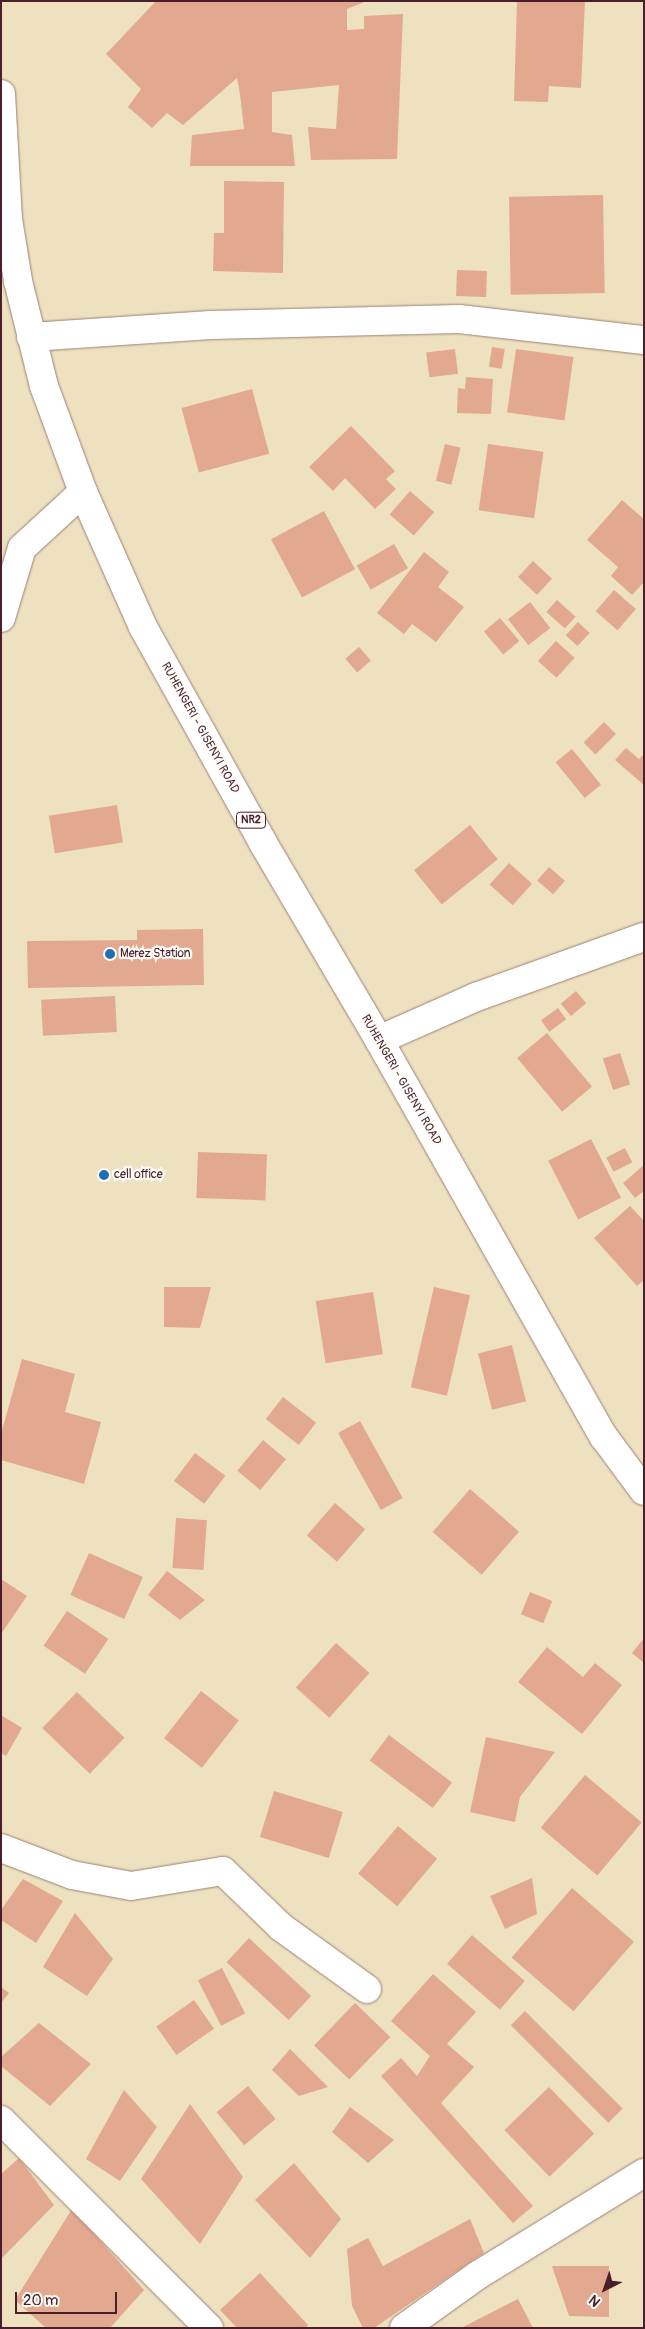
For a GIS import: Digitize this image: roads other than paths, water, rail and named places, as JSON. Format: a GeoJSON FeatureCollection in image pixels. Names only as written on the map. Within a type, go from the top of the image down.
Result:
{"type":"FeatureCollection","features":[{"type":"Feature","properties":{"kind":"main road","name":"RUHENGERI - GISENYI ROAD"},"geometry":{"type":"LineString","coordinates":[[1,94],[8,219],[18,281],[44,386],[83,492],[143,627],[263,843],[379,1040],[604,1437],[644,1491]]}},
{"type":"Feature","properties":{"kind":"main road"},"geometry":{"type":"LineString","coordinates":[[32,337],[211,325],[459,319],[644,340]]}},
{"type":"Feature","properties":{"kind":"main road"},"geometry":{"type":"LineString","coordinates":[[1,618],[22,548],[83,492]]}},
{"type":"Feature","properties":{"kind":"main road"},"geometry":{"type":"LineString","coordinates":[[379,1040],[476,997],[644,937]]}},
{"type":"Feature","properties":{"kind":"main road"},"geometry":{"type":"LineString","coordinates":[[1,1848],[72,1875],[131,1886],[223,1871],[281,1928],[367,1989]]}},
{"type":"Feature","properties":{"kind":"main road"},"geometry":{"type":"LineString","coordinates":[[1,2120],[209,2328]]}},
{"type":"Feature","properties":{"kind":"main road"},"geometry":{"type":"LineString","coordinates":[[404,2328],[478,2275],[644,2173]]}},
{"type":"Feature","properties":{"kind":"place","name":"Merez Station"},"geometry":{"type":"Point","coordinates":[110,954]}},
{"type":"Feature","properties":{"kind":"place","name":"cell office"},"geometry":{"type":"Point","coordinates":[104,1175]}}]}
